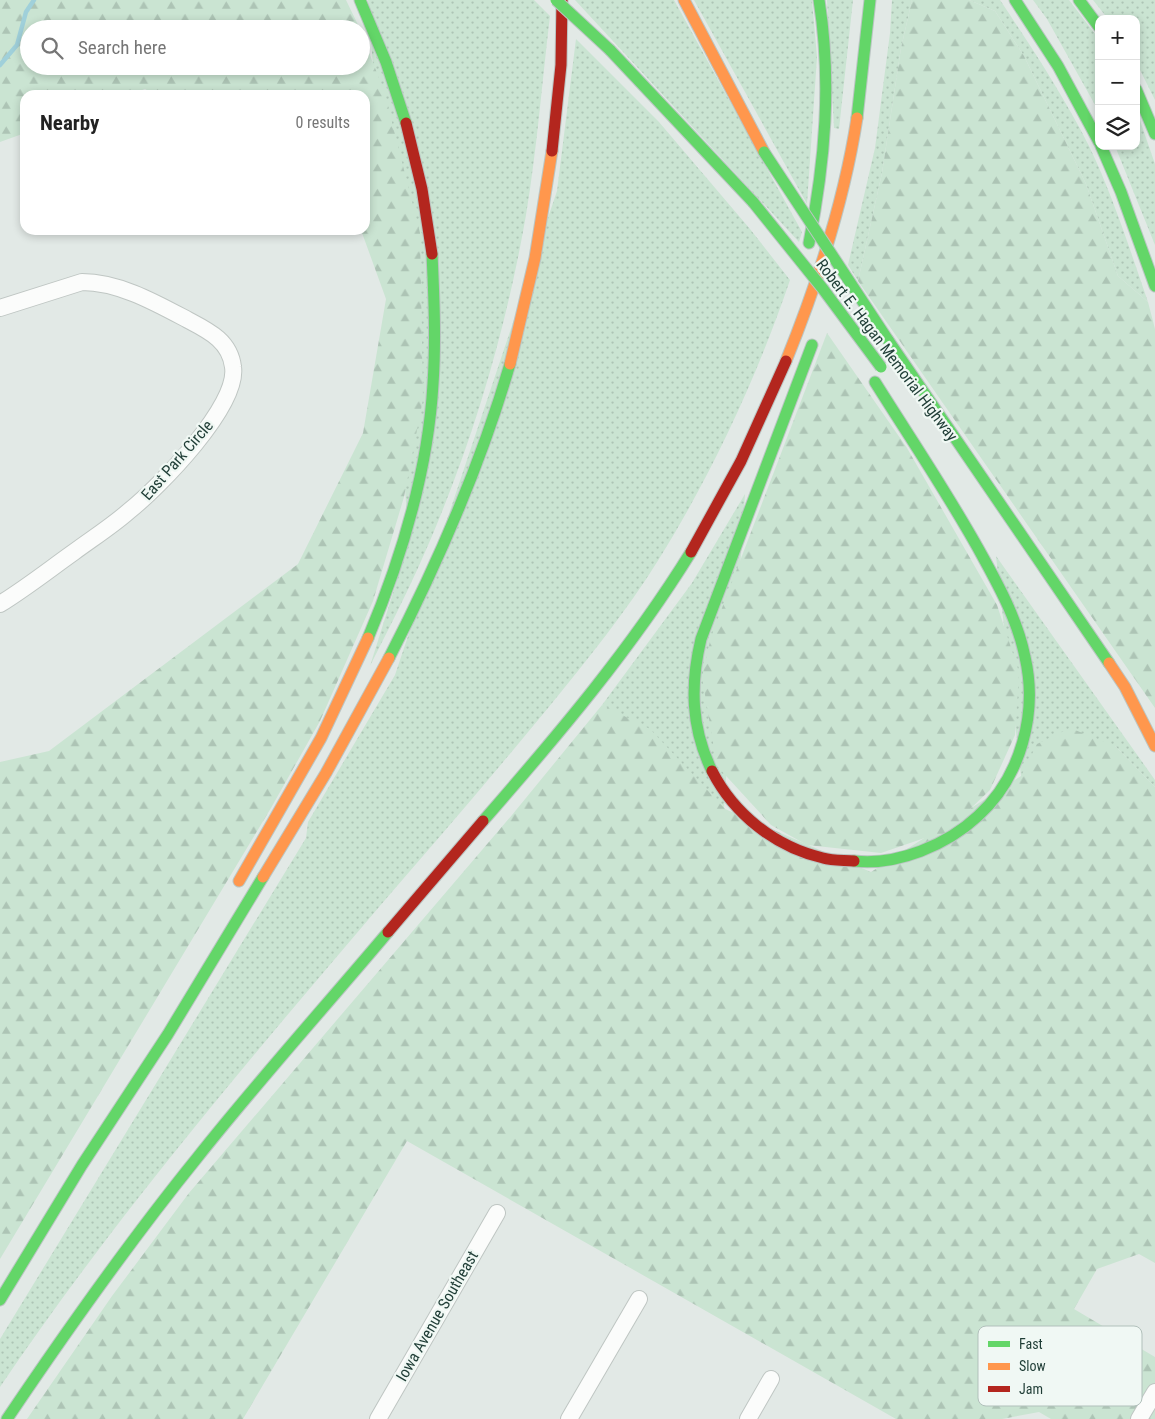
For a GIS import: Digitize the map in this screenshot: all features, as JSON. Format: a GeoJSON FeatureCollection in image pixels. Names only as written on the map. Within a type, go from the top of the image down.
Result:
{"type":"FeatureCollection","features":[{"type":"Feature","properties":{"kind":"highway"},"geometry":{"type":"LineString","coordinates":[[360,0],[369,20]]}},
{"type":"Feature","properties":{"kind":"highway","name":"Robert E. Hagan Memorial Highway"},"geometry":{"type":"LineString","coordinates":[[556,0],[610,50],[829,284],[883,371]]}},
{"type":"Feature","properties":{"kind":"highway"},"geometry":{"type":"LineString","coordinates":[[0,1300],[96,1143],[135,1086],[324,778],[397,646],[446,545],[484,446],[501,394],[527,291],[542,216],[555,124],[561,60],[562,0]]}},
{"type":"Feature","properties":{"kind":"highway"},"geometry":{"type":"LineString","coordinates":[[684,0],[764,152],[888,340],[1125,687],[1155,746]]}},
{"type":"Feature","properties":{"kind":"highway"},"geometry":{"type":"LineString","coordinates":[[801,277],[818,203],[823,153],[826,59],[819,0]]}},
{"type":"Feature","properties":{"kind":"highway"},"geometry":{"type":"LineString","coordinates":[[7,1419],[77,1318],[194,1163],[577,709],[640,628],[693,548],[734,475],[786,364],[804,317],[831,235],[844,182],[860,97],[870,0]]}},
{"type":"Feature","properties":{"kind":"highway"},"geometry":{"type":"LineString","coordinates":[[1015,0],[1058,66],[1095,135]]}},
{"type":"Feature","properties":{"kind":"highway"},"geometry":{"type":"LineString","coordinates":[[1079,0],[1095,22]]}},
{"type":"Feature","properties":{"kind":"highway"},"geometry":{"type":"LineString","coordinates":[[233,892],[321,739],[346,687],[393,574],[411,517],[424,456],[433,387],[435,338],[431,237],[419,167],[404,109],[387,60],[370,22]]}},
{"type":"Feature","properties":{"kind":"highway"},"geometry":{"type":"LineString","coordinates":[[1140,99],[1155,134]]}},
{"type":"Feature","properties":{"kind":"highway"},"geometry":{"type":"LineString","coordinates":[[859,172],[871,101]]}},
{"type":"Feature","properties":{"kind":"highway"},"geometry":{"type":"LineString","coordinates":[[1103,150],[1122,192],[1155,286]]}},
{"type":"Feature","properties":{"kind":"highway"},"geometry":{"type":"LineString","coordinates":[[823,312],[829,284],[841,250]]}},
{"type":"Feature","properties":{"kind":"highway"},"geometry":{"type":"LineString","coordinates":[[829,284],[833,322],[844,337]]}},
{"type":"Feature","properties":{"kind":"highway"},"geometry":{"type":"LineString","coordinates":[[815,337],[703,630],[694,677],[692,705],[701,746],[708,765],[736,810],[758,829],[799,852],[847,862],[895,860],[921,852],[960,831],[985,811],[1003,788],[1017,763],[1028,722],[1030,699],[1025,656],[1000,590],[966,526],[873,378]]}},
{"type":"Feature","properties":{"kind":"highway"},"geometry":{"type":"LineString","coordinates":[[682,544],[737,443],[778,349]]}},
{"type":"Feature","properties":{"kind":"highway"},"geometry":{"type":"LineString","coordinates":[[661,577],[672,560]]}},
{"type":"Feature","properties":{"kind":"highway"},"geometry":{"type":"LineString","coordinates":[[612,646],[634,615]]}},
{"type":"Feature","properties":{"kind":"highway"},"geometry":{"type":"LineString","coordinates":[[1116,697],[1155,751]]}},
{"type":"Feature","properties":{"kind":"highway"},"geometry":{"type":"LineString","coordinates":[[79,1295],[158,1189],[242,1086],[510,771]]}},
{"type":"Feature","properties":{"kind":"highway"},"geometry":{"type":"LineString","coordinates":[[96,1143],[135,1062]]}},
{"type":"Feature","properties":{"kind":"street","name":"East Park Circle"},"geometry":{"type":"LineString","coordinates":[[0,308],[82,282],[96,282],[114,286],[214,334],[223,342],[233,366],[232,387],[226,398],[200,436],[154,489],[128,512],[0,604]]}},
{"type":"Feature","properties":{"kind":"street","name":"Iowa Avenue Southeast"},"geometry":{"type":"LineString","coordinates":[[378,1419],[497,1214]]}},
{"type":"Feature","properties":{"kind":"street"},"geometry":{"type":"LineString","coordinates":[[569,1419],[640,1299]]}},
{"type":"Feature","properties":{"kind":"street"},"geometry":{"type":"LineString","coordinates":[[748,1419],[771,1378]]}},
{"type":"Feature","properties":{"kind":"street"},"geometry":{"type":"LineString","coordinates":[[1139,1419],[1155,1392]]}},
{"type":"Feature","properties":{"kind":"green space"},"geometry":{"type":"Polygon","coordinates":[[[0,0],[346,0],[356,20],[20,20],[20,75],[370,75],[370,55],[384,91],[420,233],[423,399],[404,497],[373,601],[320,721],[271,808],[0,1259],[0,762],[49,751],[298,564],[363,433],[386,299],[363,235],[370,235],[370,90],[20,90],[20,135],[0,142],[0,0]]]}},
{"type":"Feature","properties":{"kind":"green space"},"geometry":{"type":"Polygon","coordinates":[[[368,0],[534,0],[550,16],[526,215],[496,350],[469,439],[436,525],[412,580],[370,666],[409,542],[368,0]]]}},
{"type":"Feature","properties":{"kind":"green space"},"geometry":{"type":"Polygon","coordinates":[[[575,0],[674,0],[802,232],[799,242],[575,0]]]}},
{"type":"Feature","properties":{"kind":"green space"},"geometry":{"type":"Polygon","coordinates":[[[694,0],[812,0],[817,57],[807,204],[694,0]]]}},
{"type":"Feature","properties":{"kind":"green space"},"geometry":{"type":"Polygon","coordinates":[[[827,0],[853,0],[839,129],[834,128],[827,0]]]}},
{"type":"Feature","properties":{"kind":"green space"},"geometry":{"type":"Polygon","coordinates":[[[892,0],[912,0],[901,48],[882,173],[858,281],[848,265],[875,148],[890,33],[892,0]]]}},
{"type":"Feature","properties":{"kind":"green space"},"geometry":{"type":"Polygon","coordinates":[[[912,0],[969,0],[995,11],[1024,56],[1086,184],[1118,276],[1148,302],[1155,329],[1155,708],[858,281],[882,173],[901,48],[912,0]]]}},
{"type":"Feature","properties":{"kind":"green space"},"geometry":{"type":"Polygon","coordinates":[[[969,0],[1000,0],[1058,90],[1098,165],[1121,223],[1148,302],[1118,276],[1086,184],[1024,56],[995,11],[969,0]]]}},
{"type":"Feature","properties":{"kind":"green space"},"geometry":{"type":"Polygon","coordinates":[[[1033,0],[1069,0],[1095,34],[1095,105],[1047,19],[1033,0]]]}},
{"type":"Feature","properties":{"kind":"green space"},"geometry":{"type":"Polygon","coordinates":[[[1093,0],[1155,0],[1155,100],[1140,70],[1140,15],[1105,15],[1093,0]]]}},
{"type":"Feature","properties":{"kind":"green space"},"geometry":{"type":"Polygon","coordinates":[[[576,39],[659,122],[750,229],[790,280],[748,388],[698,492],[679,526],[646,579],[606,635],[563,690],[280,1023],[183,1141],[89,1262],[0,1387],[0,1339],[306,838],[308,822],[395,675],[557,191],[576,39]]]}},
{"type":"Feature","properties":{"kind":"green space"},"geometry":{"type":"Polygon","coordinates":[[[1140,121],[1155,164],[1155,245],[1117,150],[1140,150],[1140,121]]]}},
{"type":"Feature","properties":{"kind":"green space"},"geometry":{"type":"Polygon","coordinates":[[[827,333],[907,448],[997,605],[1019,672],[1015,735],[990,790],[948,830],[881,853],[807,845],[771,825],[717,766],[702,677],[711,637],[827,333]]]}},
{"type":"Feature","properties":{"kind":"green space"},"geometry":{"type":"Polygon","coordinates":[[[745,494],[724,809],[602,705],[692,583],[745,494]]]}},
{"type":"Feature","properties":{"kind":"green space"},"geometry":{"type":"Polygon","coordinates":[[[996,556],[1155,780],[1155,787],[1115,746],[1021,776],[996,556]]]}},
{"type":"Feature","properties":{"kind":"green space"},"geometry":{"type":"Polygon","coordinates":[[[602,705],[650,729],[725,809],[871,872],[1021,776],[1037,744],[1070,728],[1115,746],[1155,787],[1155,1263],[1139,1254],[1097,1269],[1074,1309],[1103,1326],[978,1326],[978,1406],[1142,1406],[1142,1349],[1155,1357],[1155,1419],[1051,1419],[1039,1412],[1002,1419],[896,1419],[407,1141],[243,1419],[27,1419],[112,1296],[189,1193],[512,815],[602,705]]]}},
{"type":"Feature","properties":{"kind":"waterway"},"geometry":{"type":"LineString","coordinates":[[24,20],[26,12],[34,0]]}},
{"type":"Feature","properties":{"kind":"waterway"},"geometry":{"type":"LineString","coordinates":[[0,65],[17,45],[20,34]]}},
{"type":"Feature","properties":{"kind":"traffic: fast"},"geometry":{"type":"LineString","coordinates":[[360,0],[368,20]]}},
{"type":"Feature","properties":{"kind":"traffic: fast"},"geometry":{"type":"LineString","coordinates":[[556,0],[610,50]]}},
{"type":"Feature","properties":{"kind":"traffic: fast"},"geometry":{"type":"LineString","coordinates":[[809,243],[815,213],[825,122],[825,61],[819,0]]}},
{"type":"Feature","properties":{"kind":"traffic: fast"},"geometry":{"type":"LineString","coordinates":[[857,118],[870,0]]}},
{"type":"Feature","properties":{"kind":"traffic: fast"},"geometry":{"type":"LineString","coordinates":[[1015,0],[1058,66],[1095,135]]}},
{"type":"Feature","properties":{"kind":"traffic: fast"},"geometry":{"type":"LineString","coordinates":[[1079,0],[1095,22]]}},
{"type":"Feature","properties":{"kind":"traffic: fast"},"geometry":{"type":"LineString","coordinates":[[370,24],[386,62],[406,123]]}},
{"type":"Feature","properties":{"kind":"traffic: fast"},"geometry":{"type":"LineString","coordinates":[[610,50],[753,202]]}},
{"type":"Feature","properties":{"kind":"traffic: fast"},"geometry":{"type":"LineString","coordinates":[[1140,98],[1155,134]]}},
{"type":"Feature","properties":{"kind":"traffic: fast"},"geometry":{"type":"LineString","coordinates":[[1103,150],[1121,192],[1155,286]]}},
{"type":"Feature","properties":{"kind":"traffic: fast"},"geometry":{"type":"LineString","coordinates":[[764,152],[888,340]]}},
{"type":"Feature","properties":{"kind":"traffic: fast"},"geometry":{"type":"LineString","coordinates":[[753,202],[823,289],[881,367]]}},
{"type":"Feature","properties":{"kind":"traffic: fast"},"geometry":{"type":"LineString","coordinates":[[368,638],[392,577],[402,545],[426,449],[434,368],[432,254]]}},
{"type":"Feature","properties":{"kind":"traffic: fast"},"geometry":{"type":"LineString","coordinates":[[888,340],[1109,663]]}},
{"type":"Feature","properties":{"kind":"traffic: fast"},"geometry":{"type":"LineString","coordinates":[[712,771],[705,755],[696,722],[694,690],[697,656],[701,639],[812,345]]}},
{"type":"Feature","properties":{"kind":"traffic: fast"},"geometry":{"type":"LineString","coordinates":[[389,658],[457,514],[485,440],[510,364]]}},
{"type":"Feature","properties":{"kind":"traffic: fast"},"geometry":{"type":"LineString","coordinates":[[854,861],[870,862],[904,857],[952,836],[978,816],[1005,783],[1015,763],[1027,722],[1029,700],[1028,678],[1022,644],[1003,594],[958,514],[875,382]]}},
{"type":"Feature","properties":{"kind":"traffic: fast"},"geometry":{"type":"LineString","coordinates":[[483,821],[593,691],[644,623],[691,552]]}},
{"type":"Feature","properties":{"kind":"traffic: fast"},"geometry":{"type":"LineString","coordinates":[[0,1300],[82,1165],[168,1034],[263,877]]}},
{"type":"Feature","properties":{"kind":"traffic: fast"},"geometry":{"type":"LineString","coordinates":[[7,1419],[52,1352],[172,1190],[220,1129],[388,932]]}},
{"type":"Feature","properties":{"kind":"traffic: slow"},"geometry":{"type":"LineString","coordinates":[[684,0],[764,152]]}},
{"type":"Feature","properties":{"kind":"traffic: slow"},"geometry":{"type":"LineString","coordinates":[[786,361],[809,302],[829,241],[845,180],[857,118]]}},
{"type":"Feature","properties":{"kind":"traffic: slow"},"geometry":{"type":"LineString","coordinates":[[510,364],[535,258],[552,151]]}},
{"type":"Feature","properties":{"kind":"traffic: slow"},"geometry":{"type":"LineString","coordinates":[[239,881],[321,738],[368,638]]}},
{"type":"Feature","properties":{"kind":"traffic: slow"},"geometry":{"type":"LineString","coordinates":[[263,877],[326,773],[389,658]]}},
{"type":"Feature","properties":{"kind":"traffic: slow"},"geometry":{"type":"LineString","coordinates":[[1109,663],[1125,687],[1155,746]]}},
{"type":"Feature","properties":{"kind":"traffic: jam"},"geometry":{"type":"LineString","coordinates":[[552,151],[561,65],[562,0]]}},
{"type":"Feature","properties":{"kind":"traffic: jam"},"geometry":{"type":"LineString","coordinates":[[406,123],[422,189],[432,254]]}},
{"type":"Feature","properties":{"kind":"traffic: jam"},"geometry":{"type":"LineString","coordinates":[[691,552],[741,461],[786,361]]}},
{"type":"Feature","properties":{"kind":"traffic: jam"},"geometry":{"type":"LineString","coordinates":[[712,771],[721,787],[744,815],[773,837],[805,853],[827,859],[854,861]]}},
{"type":"Feature","properties":{"kind":"traffic: jam"},"geometry":{"type":"LineString","coordinates":[[388,932],[483,821]]}}]}
